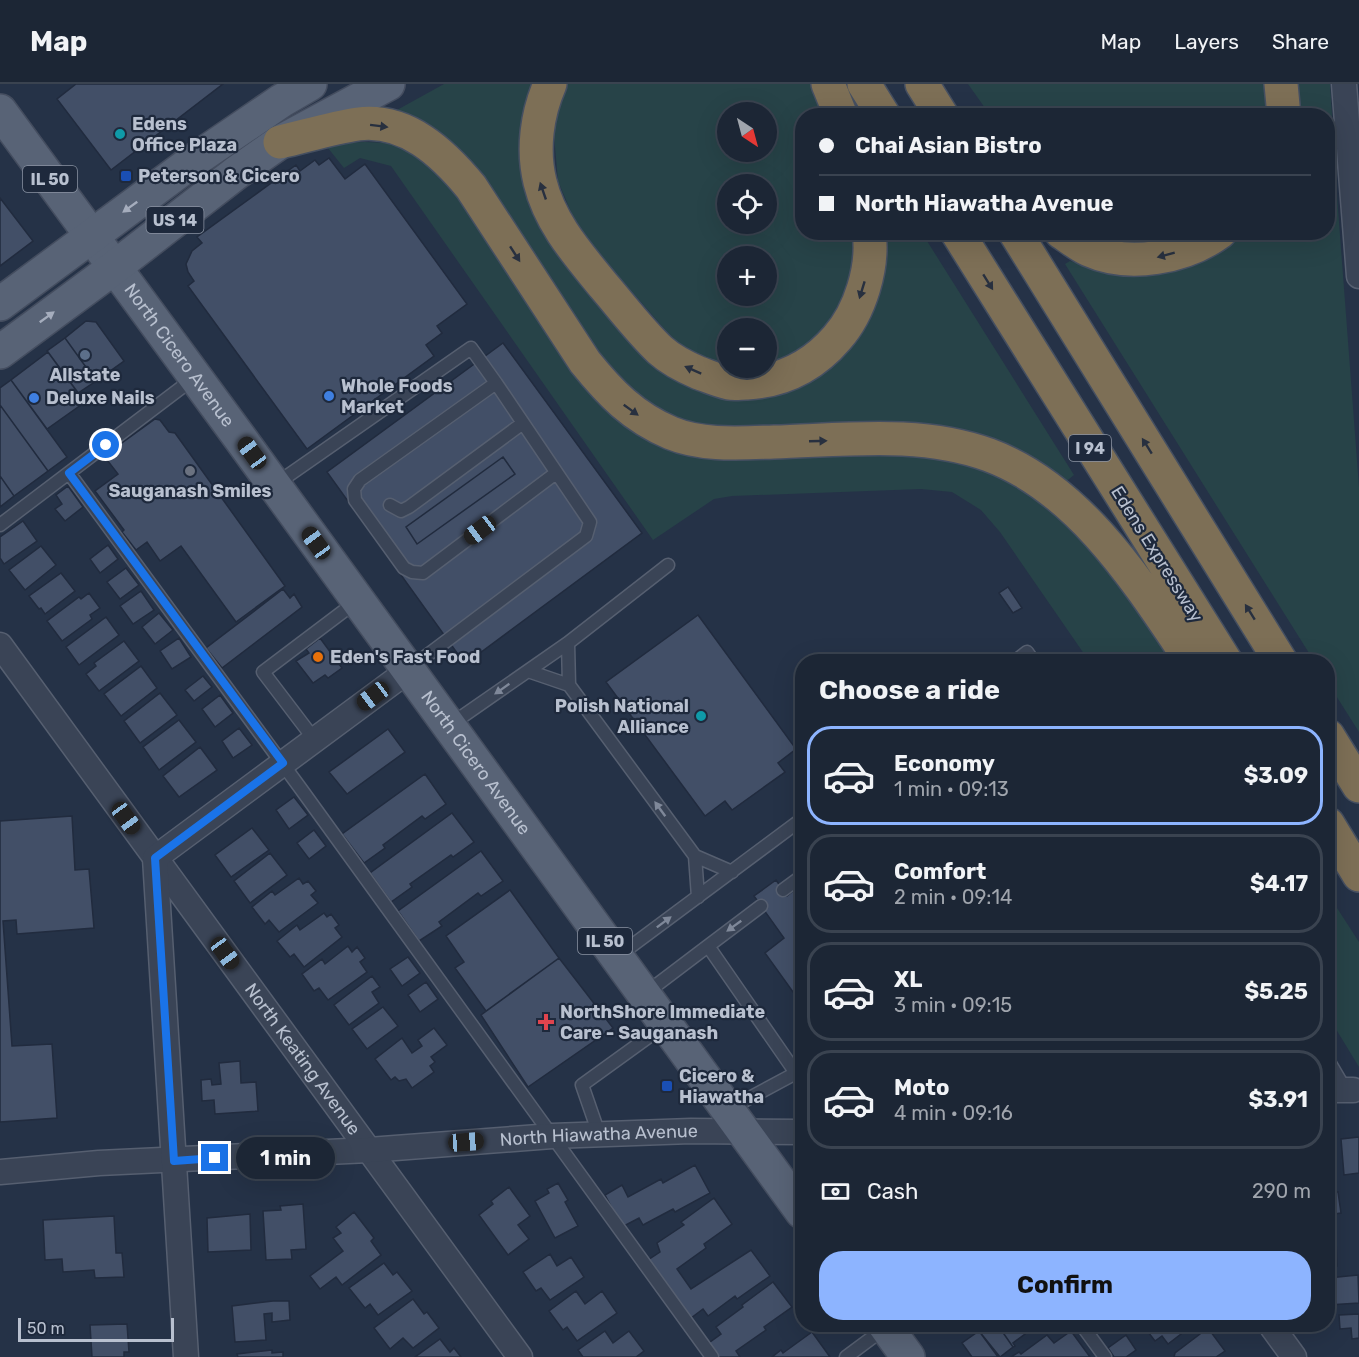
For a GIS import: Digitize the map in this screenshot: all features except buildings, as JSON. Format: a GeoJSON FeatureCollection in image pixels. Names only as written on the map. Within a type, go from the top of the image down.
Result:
{"type":"FeatureCollection","features":[{"type":"Feature","properties":{"kind":"highway"},"geometry":{"type":"LineString","coordinates":[[549,84],[537,129],[536,156],[540,181],[550,212],[567,240],[641,330],[662,351],[685,367],[730,384],[782,377],[806,367],[829,348],[847,327],[867,272],[870,240]]}},
{"type":"Feature","properties":{"kind":"highway"},"geometry":{"type":"LineString","coordinates":[[828,84],[838,108]]}},
{"type":"Feature","properties":{"kind":"highway"},"geometry":{"type":"LineString","coordinates":[[864,84],[879,108]]}},
{"type":"Feature","properties":{"kind":"highway"},"geometry":{"type":"LineString","coordinates":[[922,84],[937,108]]}},
{"type":"Feature","properties":{"kind":"highway"},"geometry":{"type":"LineString","coordinates":[[1281,84],[1283,108]]}},
{"type":"Feature","properties":{"kind":"highway"},"geometry":{"type":"LineString","coordinates":[[280,142],[359,124],[385,126],[410,133],[431,145],[450,162],[471,187],[585,362],[604,386],[621,403],[645,420],[673,434],[703,441],[732,444],[893,438],[927,441],[982,453],[1019,469],[1046,486],[1081,515],[1136,578],[1187,654]]}},
{"type":"Feature","properties":{"kind":"highway","name":"Edens Expressway"},"geometry":{"type":"LineString","coordinates":[[962,240],[1221,654]]}},
{"type":"Feature","properties":{"kind":"highway","name":"I 94"},"geometry":{"type":"LineString","coordinates":[[1020,240],[1276,654]]}},
{"type":"Feature","properties":{"kind":"highway"},"geometry":{"type":"LineString","coordinates":[[1074,240],[1090,250],[1118,258],[1147,260],[1210,240]]}},
{"type":"Feature","properties":{"kind":"highway"},"geometry":{"type":"LineString","coordinates":[[1335,747],[1359,786]]}},
{"type":"Feature","properties":{"kind":"highway"},"geometry":{"type":"LineString","coordinates":[[1335,836],[1359,875]]}},
{"type":"Feature","properties":{"kind":"main road","name":"US 14"},"geometry":{"type":"LineString","coordinates":[[0,304],[203,154],[310,84]]}},
{"type":"Feature","properties":{"kind":"main road","name":"US 14"},"geometry":{"type":"LineString","coordinates":[[0,352],[280,142],[388,84]]}},
{"type":"Feature","properties":{"kind":"main road","name":"North Cicero Avenue"},"geometry":{"type":"LineString","coordinates":[[3,120],[92,235],[275,485],[795,1202]]}},
{"type":"Feature","properties":{"kind":"main road"},"geometry":{"type":"LineString","coordinates":[[889,1332],[908,1357]]}},
{"type":"Feature","properties":{"kind":"street"},"geometry":{"type":"LineString","coordinates":[[1344,84],[1359,276]]}},
{"type":"Feature","properties":{"kind":"street","name":"North Keating Avenue"},"geometry":{"type":"LineString","coordinates":[[0,645],[520,1357]]}},
{"type":"Feature","properties":{"kind":"street"},"geometry":{"type":"LineString","coordinates":[[186,1357],[155,858],[409,670]]}},
{"type":"Feature","properties":{"kind":"street","name":"North Hiawatha Avenue"},"geometry":{"type":"LineString","coordinates":[[0,1172],[99,1163],[369,1150],[552,1136],[692,1131],[736,1121],[795,1131]]}},
{"type":"Feature","properties":{"kind":"street"},"geometry":{"type":"LineString","coordinates":[[1276,1332],[1294,1357]]}},
{"type":"Feature","properties":{"kind":"lane"},"geometry":{"type":"LineString","coordinates":[[275,485],[471,348],[590,522],[586,536],[409,670]]}},
{"type":"Feature","properties":{"kind":"lane"},"geometry":{"type":"LineString","coordinates":[[0,525],[195,377]]}},
{"type":"Feature","properties":{"kind":"lane"},"geometry":{"type":"LineString","coordinates":[[496,383],[360,480],[354,489],[355,500],[404,568],[412,572],[423,573],[556,473]]}},
{"type":"Feature","properties":{"kind":"lane"},"geometry":{"type":"LineString","coordinates":[[390,505],[401,511],[409,507],[523,423]]}},
{"type":"Feature","properties":{"kind":"lane"},"geometry":{"type":"LineString","coordinates":[[69,473],[283,763],[712,1357]]}},
{"type":"Feature","properties":{"kind":"lane"},"geometry":{"type":"LineString","coordinates":[[449,726],[568,643],[668,565]]}},
{"type":"Feature","properties":{"kind":"lane"},"geometry":{"type":"LineString","coordinates":[[314,739],[263,672],[358,600]]}},
{"type":"Feature","properties":{"kind":"lane"},"geometry":{"type":"LineString","coordinates":[[568,643],[569,685]]}},
{"type":"Feature","properties":{"kind":"lane"},"geometry":{"type":"LineString","coordinates":[[528,671],[569,685],[695,856],[732,872]]}},
{"type":"Feature","properties":{"kind":"lane"},"geometry":{"type":"LineString","coordinates":[[617,957],[795,824]]}},
{"type":"Feature","properties":{"kind":"lane"},"geometry":{"type":"LineString","coordinates":[[695,856],[698,897]]}},
{"type":"Feature","properties":{"kind":"lane"},"geometry":{"type":"LineString","coordinates":[[783,890],[795,881]]}},
{"type":"Feature","properties":{"kind":"lane"},"geometry":{"type":"LineString","coordinates":[[644,994],[761,906]]}},
{"type":"Feature","properties":{"kind":"lane"},"geometry":{"type":"LineString","coordinates":[[708,946],[795,1066]]}},
{"type":"Feature","properties":{"kind":"lane"},"geometry":{"type":"LineString","coordinates":[[598,1134],[582,1085],[666,1024]]}},
{"type":"Feature","properties":{"kind":"lane"},"geometry":{"type":"LineString","coordinates":[[1335,1074],[1342,1089]]}},
{"type":"Feature","properties":{"kind":"lane"},"geometry":{"type":"LineString","coordinates":[[736,1121],[795,1077]]}},
{"type":"Feature","properties":{"kind":"lane"},"geometry":{"type":"LineString","coordinates":[[846,1357],[877,1332]]}},
{"type":"Feature","properties":{"kind":"lane"},"geometry":{"type":"LineString","coordinates":[[1087,1332],[1105,1357]]}},
{"type":"Feature","properties":{"kind":"green space"},"geometry":{"type":"Polygon","coordinates":[[[444,84],[536,84],[524,140],[639,345],[717,363],[717,378],[777,377],[801,383],[880,240],[926,240],[1074,475],[1063,484],[1027,458],[702,430],[652,410],[611,369],[545,271],[395,117],[397,110],[444,84]]]}},
{"type":"Feature","properties":{"kind":"green space"},"geometry":{"type":"Polygon","coordinates":[[[566,84],[810,84],[821,108],[795,108],[795,240],[854,240],[854,256],[846,298],[828,329],[791,357],[777,361],[777,318],[717,318],[717,362],[704,358],[684,348],[667,332],[606,262],[583,233],[558,181],[552,113],[566,84]]]}},
{"type":"Feature","properties":{"kind":"green space"},"geometry":{"type":"Polygon","coordinates":[[[968,84],[1264,84],[1267,91],[1266,108],[985,108],[968,84]]]}},
{"type":"Feature","properties":{"kind":"green space"},"geometry":{"type":"Polygon","coordinates":[[[1295,84],[1330,84],[1332,108],[1297,108],[1295,84]]]}},
{"type":"Feature","properties":{"kind":"green space"},"geometry":{"type":"Polygon","coordinates":[[[393,139],[442,173],[620,417],[891,451],[968,463],[1037,496],[1088,542],[1170,654],[1084,654],[1000,532],[981,510],[952,492],[921,489],[732,496],[714,499],[653,540],[391,166],[360,158],[344,168],[328,148],[359,142],[390,144],[393,139]]]}},
{"type":"Feature","properties":{"kind":"green space"},"geometry":{"type":"Polygon","coordinates":[[[1335,162],[1359,487],[1359,732],[1335,694],[1335,654],[1310,654],[1065,264],[1070,261],[1121,275],[1146,275],[1225,247],[1234,240],[1335,240],[1335,162]]]}},
{"type":"Feature","properties":{"kind":"green space"},"geometry":{"type":"Polygon","coordinates":[[[1113,240],[1162,240],[1136,243],[1113,240]]]}},
{"type":"Feature","properties":{"kind":"green space"},"geometry":{"type":"Polygon","coordinates":[[[1335,905],[1359,942],[1359,1067],[1335,1028],[1335,905]]]}},
{"type":"Feature","properties":{"kind":"place","name":"Edens Office Plaza"},"geometry":{"type":"Point","coordinates":[120,134]}},
{"type":"Feature","properties":{"kind":"place","name":"Peterson & Cicero"},"geometry":{"type":"Point","coordinates":[126,176]}},
{"type":"Feature","properties":{"kind":"place","name":"Allstate"},"geometry":{"type":"Point","coordinates":[85,355]}},
{"type":"Feature","properties":{"kind":"place","name":"Whole Foods Market"},"geometry":{"type":"Point","coordinates":[329,396]}},
{"type":"Feature","properties":{"kind":"place","name":"Deluxe Nails"},"geometry":{"type":"Point","coordinates":[34,398]}},
{"type":"Feature","properties":{"kind":"place","name":"Sauganash Smiles"},"geometry":{"type":"Point","coordinates":[190,471]}},
{"type":"Feature","properties":{"kind":"place","name":"Eden's Fast Food"},"geometry":{"type":"Point","coordinates":[318,657]}},
{"type":"Feature","properties":{"kind":"place","name":"Polish National Alliance"},"geometry":{"type":"Point","coordinates":[701,716]}},
{"type":"Feature","properties":{"kind":"place","name":"NorthShore Immediate Care - Sauganash"},"geometry":{"type":"Point","coordinates":[546,1022]}},
{"type":"Feature","properties":{"kind":"place","name":"Cicero & Hiawatha"},"geometry":{"type":"Point","coordinates":[667,1086]}},
{"type":"Feature","properties":{"kind":"route"},"geometry":{"type":"LineString","coordinates":[[106,445],[69,473],[283,763],[155,858],[174,1161],[215,1158]]}}]}
